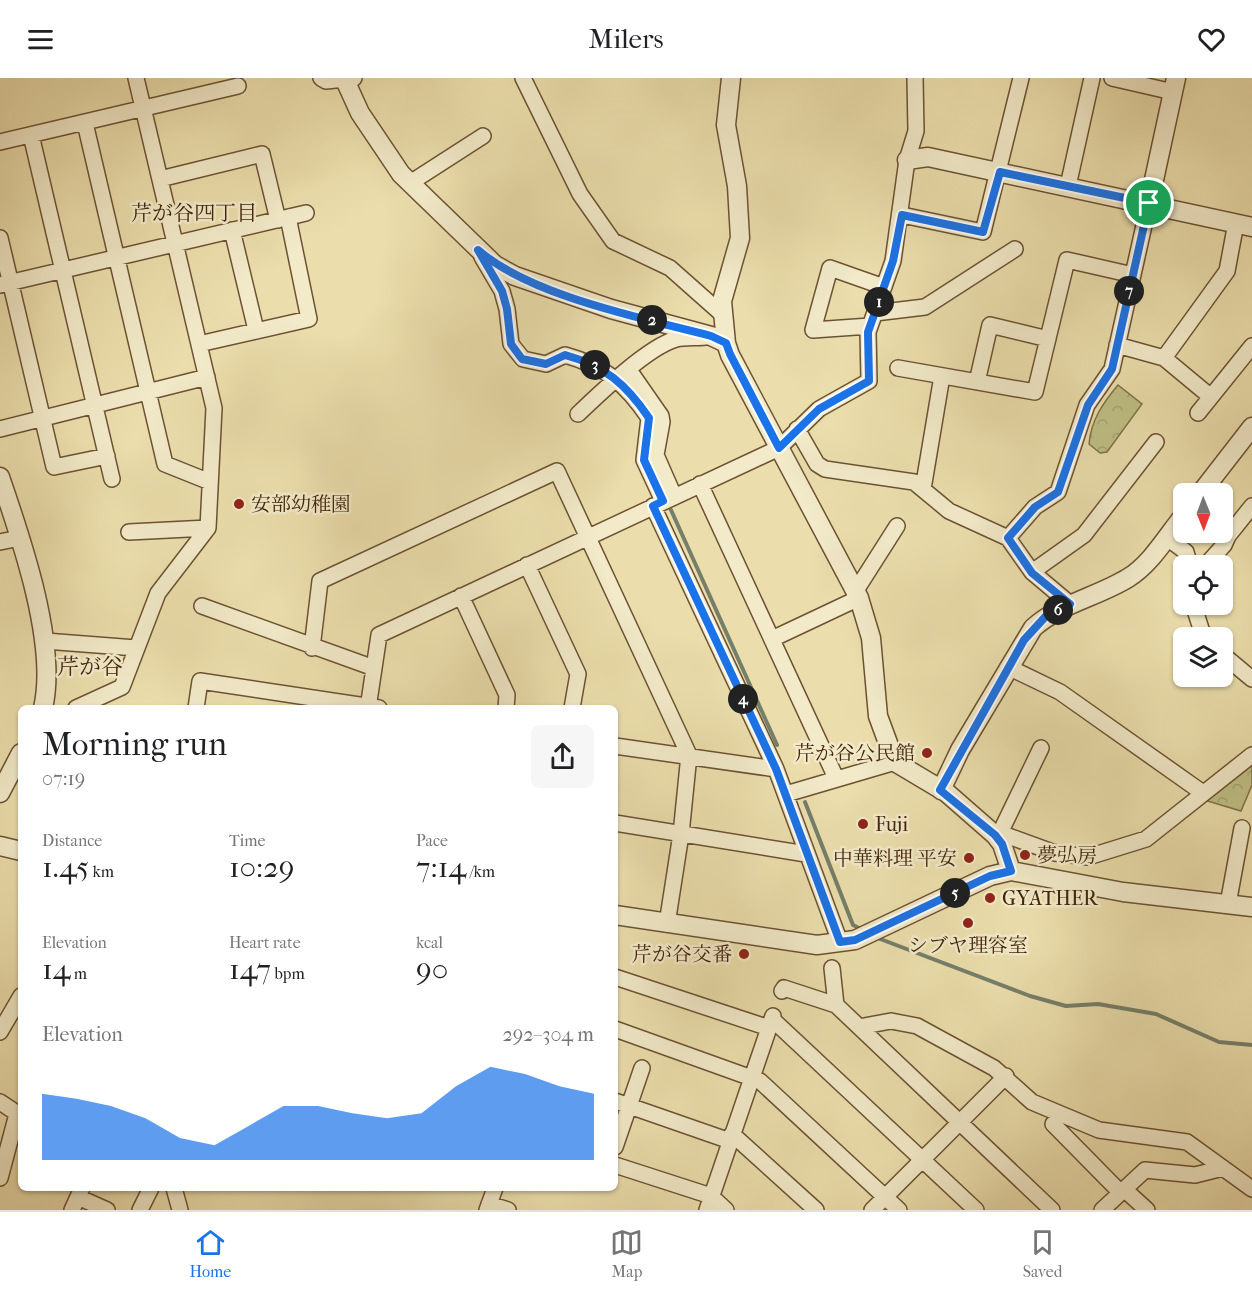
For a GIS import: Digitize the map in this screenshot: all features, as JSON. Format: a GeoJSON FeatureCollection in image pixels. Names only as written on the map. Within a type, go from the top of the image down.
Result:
{"type":"FeatureCollection","features":[{"type":"Feature","properties":{"kind":"street"},"geometry":{"type":"LineString","coordinates":[[83,705],[122,687],[158,592],[208,528],[214,408],[136,78]]}},
{"type":"Feature","properties":{"kind":"street"},"geometry":{"type":"LineString","coordinates":[[321,78],[326,81],[348,79],[360,113],[401,174],[478,250],[514,276],[611,309],[718,340],[730,354],[857,595],[871,638],[878,716],[895,762],[940,790],[998,834],[1055,853],[1088,857],[1146,839],[1251,757]]}},
{"type":"Feature","properties":{"kind":"street"},"geometry":{"type":"LineString","coordinates":[[523,78],[580,194],[613,241],[670,268],[723,315]]}},
{"type":"Feature","properties":{"kind":"street"},"geometry":{"type":"LineString","coordinates":[[718,340],[723,315],[722,301],[740,238],[737,186],[726,125],[731,78]]}},
{"type":"Feature","properties":{"kind":"street"},"geometry":{"type":"LineString","coordinates":[[372,705],[379,635],[779,448],[819,409],[869,381],[872,320],[893,261],[902,215],[907,160],[916,131],[915,78]]}},
{"type":"Feature","properties":{"kind":"street"},"geometry":{"type":"LineString","coordinates":[[902,215],[983,232],[1000,172],[1021,78]]}},
{"type":"Feature","properties":{"kind":"street"},"geometry":{"type":"LineString","coordinates":[[1068,186],[1092,78]]}},
{"type":"Feature","properties":{"kind":"street"},"geometry":{"type":"LineString","coordinates":[[1008,538],[1035,507],[1058,492],[1088,405],[1112,369],[1175,85],[1112,78]]}},
{"type":"Feature","properties":{"kind":"street"},"geometry":{"type":"LineString","coordinates":[[0,142],[238,86]]}},
{"type":"Feature","properties":{"kind":"street"},"geometry":{"type":"LineString","coordinates":[[86,123],[165,464],[210,482]]}},
{"type":"Feature","properties":{"kind":"street"},"geometry":{"type":"LineString","coordinates":[[31,135],[112,479]]}},
{"type":"Feature","properties":{"kind":"street"},"geometry":{"type":"LineString","coordinates":[[410,183],[483,136]]}},
{"type":"Feature","properties":{"kind":"street"},"geometry":{"type":"LineString","coordinates":[[160,179],[262,154],[283,218],[309,319],[199,344]]}},
{"type":"Feature","properties":{"kind":"street"},"geometry":{"type":"LineString","coordinates":[[907,160],[928,157],[1244,225],[1227,272],[1164,358]]}},
{"type":"Feature","properties":{"kind":"street"},"geometry":{"type":"LineString","coordinates":[[6,284],[306,213]]}},
{"type":"Feature","properties":{"kind":"street"},"geometry":{"type":"LineString","coordinates":[[232,230],[256,330]]}},
{"type":"Feature","properties":{"kind":"street"},"geometry":{"type":"LineString","coordinates":[[0,238],[6,284],[54,466],[107,456]]}},
{"type":"Feature","properties":{"kind":"street"},"geometry":{"type":"LineString","coordinates":[[884,287],[830,268],[813,330],[872,320],[925,307],[1015,249]]}},
{"type":"Feature","properties":{"kind":"street"},"geometry":{"type":"LineString","coordinates":[[478,250],[496,279],[507,309],[511,344],[522,359],[546,364],[565,355],[604,369],[662,423],[650,458],[664,501],[776,769],[806,854],[848,941]]}},
{"type":"Feature","properties":{"kind":"street"},"geometry":{"type":"LineString","coordinates":[[898,368],[1035,392],[1067,260],[1132,276]]}},
{"type":"Feature","properties":{"kind":"street"},"geometry":{"type":"LineString","coordinates":[[977,382],[990,325],[1048,339]]}},
{"type":"Feature","properties":{"kind":"street"},"geometry":{"type":"LineString","coordinates":[[578,414],[629,370],[676,339],[718,340]]}},
{"type":"Feature","properties":{"kind":"street"},"geometry":{"type":"LineString","coordinates":[[1117,345],[1164,358],[1211,397]]}},
{"type":"Feature","properties":{"kind":"street"},"geometry":{"type":"LineString","coordinates":[[1198,413],[1252,346]]}},
{"type":"Feature","properties":{"kind":"street"},"geometry":{"type":"LineString","coordinates":[[629,370],[655,417]]}},
{"type":"Feature","properties":{"kind":"street"},"geometry":{"type":"LineString","coordinates":[[923,489],[942,376]]}},
{"type":"Feature","properties":{"kind":"street"},"geometry":{"type":"LineString","coordinates":[[0,429],[207,377]]}},
{"type":"Feature","properties":{"kind":"street"},"geometry":{"type":"LineString","coordinates":[[1209,483],[1252,427]]}},
{"type":"Feature","properties":{"kind":"street"},"geometry":{"type":"LineString","coordinates":[[797,429],[817,464],[825,469],[914,482],[949,511],[1008,538],[1032,573],[1070,604]]}},
{"type":"Feature","properties":{"kind":"street"},"geometry":{"type":"LineString","coordinates":[[1032,573],[1084,535],[1156,442]]}},
{"type":"Feature","properties":{"kind":"street"},"geometry":{"type":"LineString","coordinates":[[312,648],[320,581],[557,471],[689,755],[681,834],[667,924]]}},
{"type":"Feature","properties":{"kind":"street"},"geometry":{"type":"LineString","coordinates":[[0,477],[20,538],[45,641],[49,675],[44,705]]}},
{"type":"Feature","properties":{"kind":"street"},"geometry":{"type":"LineString","coordinates":[[700,484],[836,778]]}},
{"type":"Feature","properties":{"kind":"street"},"geometry":{"type":"LineString","coordinates":[[1246,523],[1252,506]]}},
{"type":"Feature","properties":{"kind":"street"},"geometry":{"type":"LineString","coordinates":[[772,639],[857,595],[897,526]]}},
{"type":"Feature","properties":{"kind":"street"},"geometry":{"type":"LineString","coordinates":[[129,532],[208,528]]}},
{"type":"Feature","properties":{"kind":"street"},"geometry":{"type":"LineString","coordinates":[[940,790],[1008,667],[1033,628],[1046,616],[1128,578],[1145,564],[1173,528]]}},
{"type":"Feature","properties":{"kind":"street"},"geometry":{"type":"LineString","coordinates":[[1166,537],[1186,555]]}},
{"type":"Feature","properties":{"kind":"street"},"geometry":{"type":"LineString","coordinates":[[0,542],[20,538]]}},
{"type":"Feature","properties":{"kind":"street"},"geometry":{"type":"LineString","coordinates":[[1214,555],[1224,543]]}},
{"type":"Feature","properties":{"kind":"street"},"geometry":{"type":"LineString","coordinates":[[527,565],[578,674],[573,705]]}},
{"type":"Feature","properties":{"kind":"street"},"geometry":{"type":"LineString","coordinates":[[461,596],[507,695],[506,705]]}},
{"type":"Feature","properties":{"kind":"street"},"geometry":{"type":"LineString","coordinates":[[202,606],[312,648],[374,668]]}},
{"type":"Feature","properties":{"kind":"street"},"geometry":{"type":"LineString","coordinates":[[45,641],[136,648]]}},
{"type":"Feature","properties":{"kind":"street"},"geometry":{"type":"LineString","coordinates":[[1233,664],[1252,680]]}},
{"type":"Feature","properties":{"kind":"street"},"geometry":{"type":"LineString","coordinates":[[1008,667],[1060,692],[1203,794]]}},
{"type":"Feature","properties":{"kind":"street"},"geometry":{"type":"LineString","coordinates":[[196,705],[200,681],[359,705]]}},
{"type":"Feature","properties":{"kind":"street"},"geometry":{"type":"LineString","coordinates":[[618,746],[776,769]]}},
{"type":"Feature","properties":{"kind":"street"},"geometry":{"type":"LineString","coordinates":[[1011,871],[998,834],[1041,748]]}},
{"type":"Feature","properties":{"kind":"street"},"geometry":{"type":"LineString","coordinates":[[0,793],[18,759]]}},
{"type":"Feature","properties":{"kind":"street"},"geometry":{"type":"LineString","coordinates":[[786,794],[895,762]]}},
{"type":"Feature","properties":{"kind":"street"},"geometry":{"type":"LineString","coordinates":[[618,824],[806,854]]}},
{"type":"Feature","properties":{"kind":"street"},"geometry":{"type":"LineString","coordinates":[[1228,904],[1242,828]]}},
{"type":"Feature","properties":{"kind":"street"},"geometry":{"type":"LineString","coordinates":[[0,846],[18,850]]}},
{"type":"Feature","properties":{"kind":"street"},"geometry":{"type":"LineString","coordinates":[[618,916],[817,945],[848,941],[990,876],[1011,871],[1123,892],[1252,907]]}},
{"type":"Feature","properties":{"kind":"street"},"geometry":{"type":"LineString","coordinates":[[832,968],[836,1005]]}},
{"type":"Feature","properties":{"kind":"street"},"geometry":{"type":"LineString","coordinates":[[618,978],[771,1021],[975,1210]]}},
{"type":"Feature","properties":{"kind":"street"},"geometry":{"type":"LineString","coordinates":[[782,992],[784,988],[836,1005],[1052,1210]]}},
{"type":"Feature","properties":{"kind":"street"},"geometry":{"type":"LineString","coordinates":[[2,1024],[18,1000]]}},
{"type":"Feature","properties":{"kind":"street"},"geometry":{"type":"LineString","coordinates":[[709,1203],[771,1021]]}},
{"type":"Feature","properties":{"kind":"street"},"geometry":{"type":"LineString","coordinates":[[859,1027],[891,1021],[917,1026],[1006,1076],[1122,1191],[1147,1210]]}},
{"type":"Feature","properties":{"kind":"street"},"geometry":{"type":"LineString","coordinates":[[618,1030],[760,1081],[899,1210]]}},
{"type":"Feature","properties":{"kind":"street"},"geometry":{"type":"LineString","coordinates":[[618,1128],[622,1103],[642,1068]]}},
{"type":"Feature","properties":{"kind":"street"},"geometry":{"type":"LineString","coordinates":[[872,1210],[1006,1076]]}},
{"type":"Feature","properties":{"kind":"street"},"geometry":{"type":"LineString","coordinates":[[0,1101],[18,1114]]}},
{"type":"Feature","properties":{"kind":"street"},"geometry":{"type":"LineString","coordinates":[[1032,1102],[1099,1130],[1187,1142],[1252,1190]]}},
{"type":"Feature","properties":{"kind":"street"},"geometry":{"type":"LineString","coordinates":[[622,1103],[731,1137],[816,1210]]}},
{"type":"Feature","properties":{"kind":"street"},"geometry":{"type":"LineString","coordinates":[[0,1178],[18,1118]]}},
{"type":"Feature","properties":{"kind":"street"},"geometry":{"type":"LineString","coordinates":[[618,1166],[726,1210]]}},
{"type":"Feature","properties":{"kind":"street"},"geometry":{"type":"LineString","coordinates":[[1102,1210],[1145,1170],[1195,1175],[1222,1168]]}},
{"type":"Feature","properties":{"kind":"street"},"geometry":{"type":"LineString","coordinates":[[140,1210],[150,1191]]}},
{"type":"Feature","properties":{"kind":"street"},"geometry":{"type":"LineString","coordinates":[[175,1191],[180,1210]]}},
{"type":"Feature","properties":{"kind":"street"},"geometry":{"type":"LineString","coordinates":[[494,1191],[488,1207],[508,1210]]}},
{"type":"Feature","properties":{"kind":"street"},"geometry":{"type":"LineString","coordinates":[[78,1198],[107,1210]]}},
{"type":"Feature","properties":{"kind":"green space"},"geometry":{"type":"Polygon","coordinates":[[[1118,385],[1142,404],[1107,452],[1100,453],[1089,444],[1092,427],[1103,405],[1118,385]]]}},
{"type":"Feature","properties":{"kind":"green space"},"geometry":{"type":"Polygon","coordinates":[[[1252,762],[1252,785],[1241,811],[1204,800],[1252,762]]]}},
{"type":"Feature","properties":{"kind":"waterway"},"geometry":{"type":"LineString","coordinates":[[671,510],[777,745]]}},
{"type":"Feature","properties":{"kind":"waterway"},"geometry":{"type":"LineString","coordinates":[[805,802],[853,925],[863,930]]}},
{"type":"Feature","properties":{"kind":"waterway"},"geometry":{"type":"LineString","coordinates":[[875,937],[1030,996],[1066,1006],[1098,1004],[1156,1014],[1219,1042],[1252,1045]]}},
{"type":"Feature","properties":{"kind":"place","name":"安部幼稚園"},"geometry":{"type":"Point","coordinates":[239,504]}},
{"type":"Feature","properties":{"kind":"place","name":"芹が谷公民館"},"geometry":{"type":"Point","coordinates":[927,753]}},
{"type":"Feature","properties":{"kind":"place","name":"Fuji"},"geometry":{"type":"Point","coordinates":[863,824]}},
{"type":"Feature","properties":{"kind":"place","name":"夢弘房"},"geometry":{"type":"Point","coordinates":[1025,855]}},
{"type":"Feature","properties":{"kind":"place","name":"中華料理 平安"},"geometry":{"type":"Point","coordinates":[969,858]}},
{"type":"Feature","properties":{"kind":"place","name":"GYATHER"},"geometry":{"type":"Point","coordinates":[990,898]}},
{"type":"Feature","properties":{"kind":"place","name":"シブヤ理容室"},"geometry":{"type":"Point","coordinates":[968,923]}},
{"type":"Feature","properties":{"kind":"place","name":"芹が谷交番"},"geometry":{"type":"Point","coordinates":[744,954]}},
{"type":"Feature","properties":{"kind":"district","name":"芹が谷四丁目"},"geometry":{"type":"Point","coordinates":[194,213]}},
{"type":"Feature","properties":{"kind":"district","name":"芹が谷"},"geometry":{"type":"Point","coordinates":[90,666]}},
{"type":"Feature","properties":{"kind":"route"},"geometry":{"type":"LineString","coordinates":[[1000,172],[1149,203],[1112,369],[1088,405],[1058,492],[1035,507],[1008,538],[1032,573],[1070,604],[1046,616],[1024,640],[960,750],[940,790],[947,793],[995,835],[1002,844],[1011,871],[990,876],[855,940],[840,942],[776,769],[653,506],[663,501],[644,460],[649,418],[640,404],[604,369],[565,355],[546,364],[522,359],[511,344],[507,309],[502,291],[478,250],[495,265],[514,276],[611,309],[711,336],[726,343],[779,448],[819,409],[869,381],[868,332],[893,261],[902,215],[983,232],[1000,172]]}}]}
